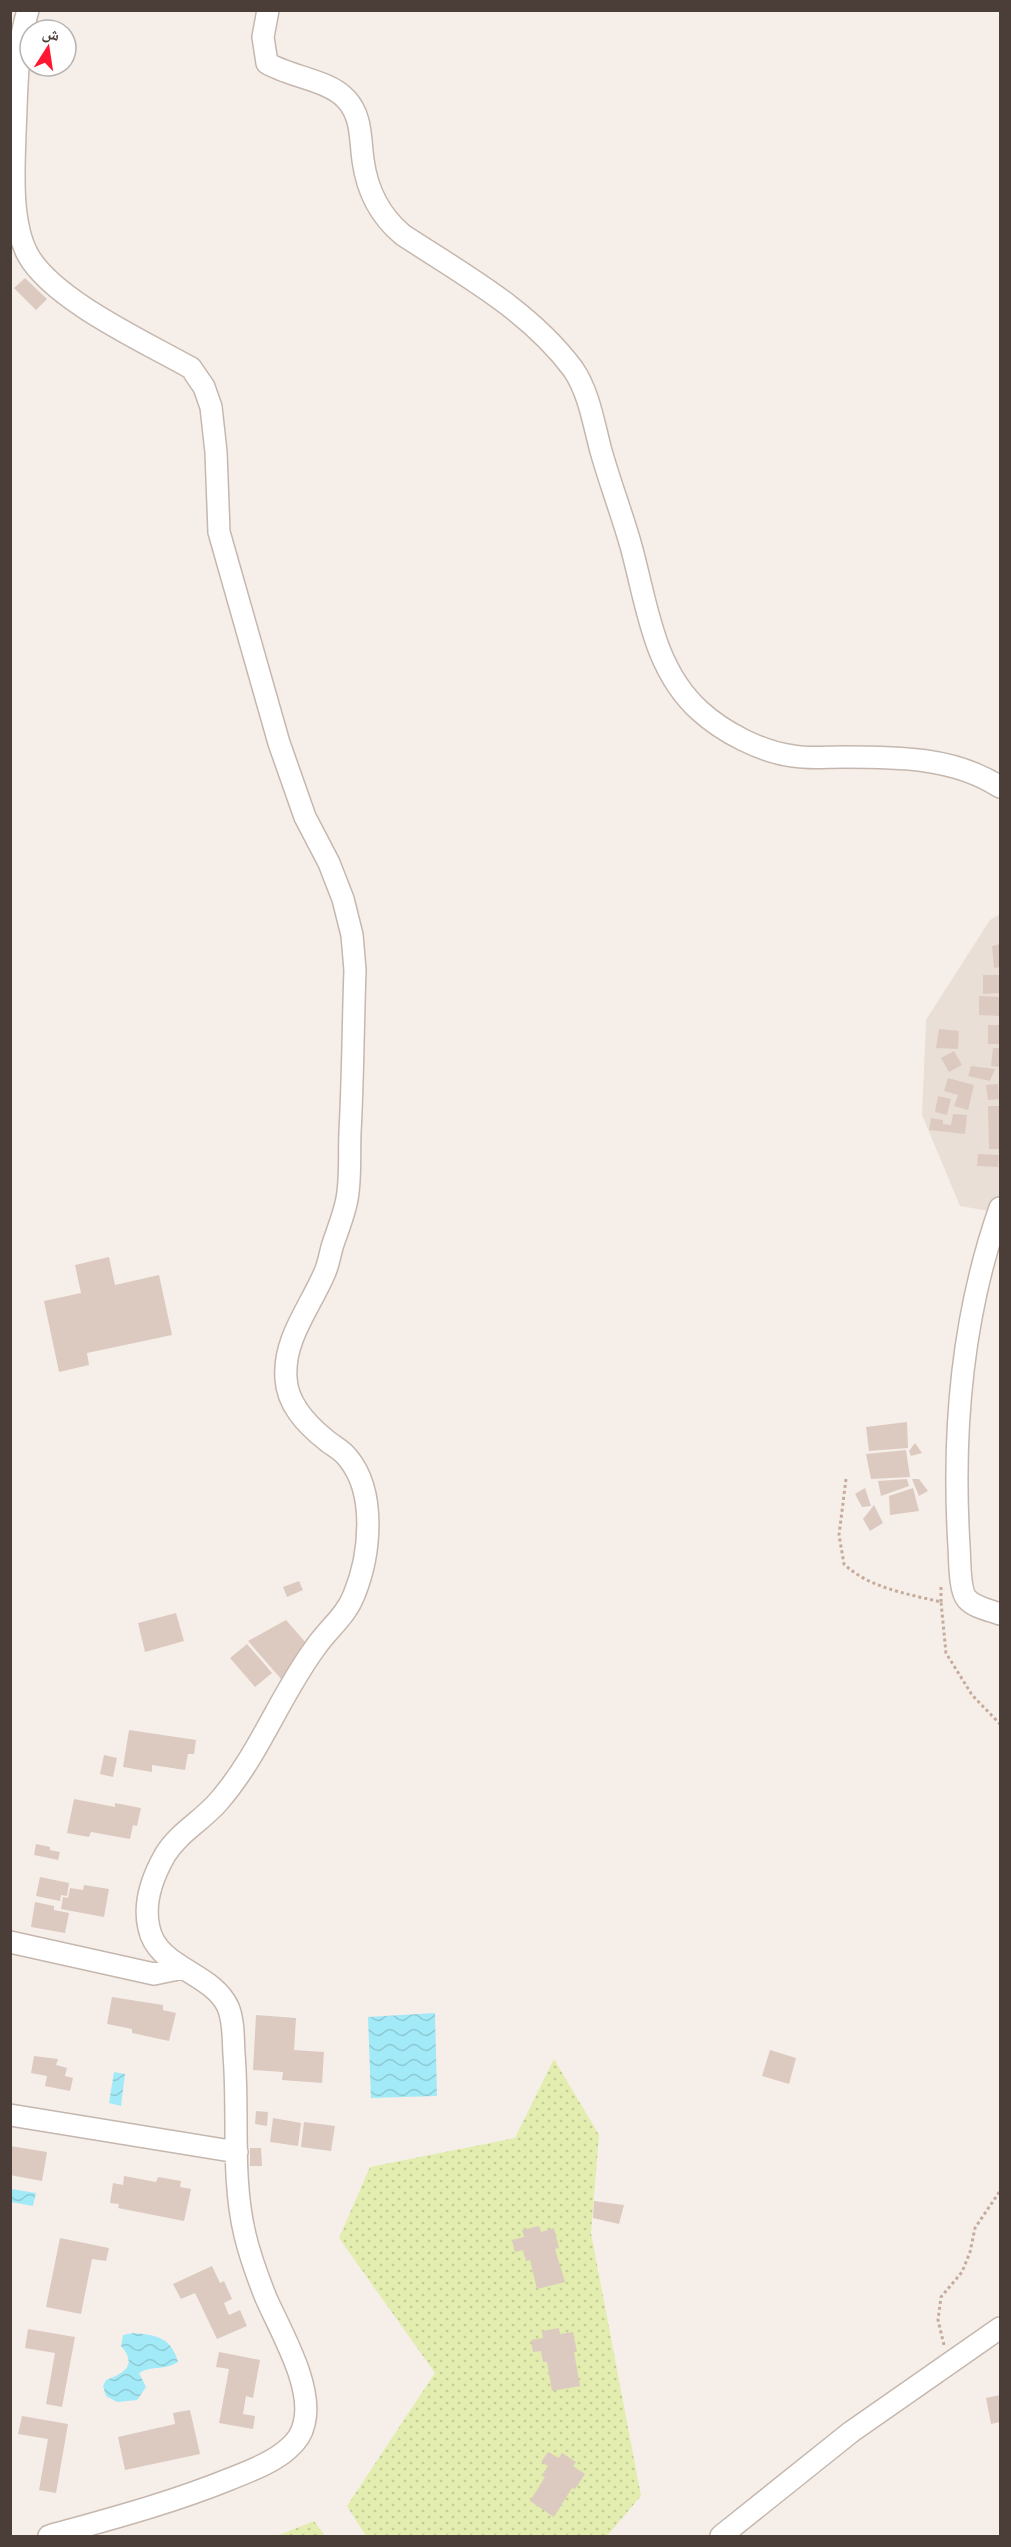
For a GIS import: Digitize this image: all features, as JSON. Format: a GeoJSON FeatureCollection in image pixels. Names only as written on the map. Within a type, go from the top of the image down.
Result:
{"type":"FeatureCollection","features":[{"type":"Feature","properties":{"kind":"street"},"geometry":{"type":"LineString","coordinates":[[28,10],[19,57],[15,151],[15,200],[20,231],[27,253],[42,275],[62,293],[191,369],[204,387],[211,406],[214,429],[219,532],[279,743],[305,818],[329,863],[344,899],[352,935],[355,970],[348,1196],[325,1272],[305,1308],[292,1342],[286,1365],[286,1383],[292,1402],[307,1422],[345,1454],[357,1471],[363,1490],[368,1551],[363,1572],[348,1610],[313,1650],[241,1772],[208,1813],[168,1849],[150,1890],[148,1927],[159,1947],[183,1968],[216,1990],[228,2007],[232,2023],[235,2060],[238,2114],[237,2152],[242,2222],[266,2298],[292,2356],[302,2385],[306,2410],[299,2437],[278,2457],[198,2492],[49,2536]]}},
{"type":"Feature","properties":{"kind":"street"},"geometry":{"type":"LineString","coordinates":[[268,10],[263,37],[263,49],[267,63],[278,70],[332,89],[346,98],[356,112],[363,162],[369,184],[377,206],[388,222],[511,304],[574,371],[591,412],[631,545],[658,651],[675,683],[700,711],[767,750],[792,756],[924,760],[958,767],[1000,787]]}},
{"type":"Feature","properties":{"kind":"street"},"geometry":{"type":"LineString","coordinates":[[1000,1208],[976,1289],[958,1410],[958,1534],[966,1599],[975,1605],[1000,1614]]}},
{"type":"Feature","properties":{"kind":"street"},"geometry":{"type":"LineString","coordinates":[[10,1942],[154,1974],[183,1968]]}},
{"type":"Feature","properties":{"kind":"street"},"geometry":{"type":"LineString","coordinates":[[10,2115],[237,2152]]}},
{"type":"Feature","properties":{"kind":"street"},"geometry":{"type":"LineString","coordinates":[[721,2536],[851,2432],[1000,2328]]}},
{"type":"Feature","properties":{"kind":"path"},"geometry":{"type":"LineString","coordinates":[[846,1479],[839,1535],[844,1564],[863,1578],[884,1587],[941,1602],[946,1653],[972,1695],[1000,1724]]}},
{"type":"Feature","properties":{"kind":"path"},"geometry":{"type":"LineString","coordinates":[[949,2364],[938,2320],[941,2297],[962,2272],[970,2252],[975,2228],[1000,2191]]}},
{"type":"Feature","properties":{"kind":"shaded area"},"geometry":{"type":"Polygon","coordinates":[[[1000,914],[1000,1213],[960,1206],[922,1115],[926,1020],[990,920],[1000,914]]]}},
{"type":"Feature","properties":{"kind":"green space"},"geometry":{"type":"Polygon","coordinates":[[[554,2059],[599,2135],[591,2233],[641,2496],[607,2536],[366,2536],[347,2506],[435,2373],[339,2238],[370,2167],[515,2138],[554,2059]]]}},
{"type":"Feature","properties":{"kind":"green space"},"geometry":{"type":"Polygon","coordinates":[[[314,2521],[325,2536],[277,2536],[314,2521]]]}},
{"type":"Feature","properties":{"kind":"water"},"geometry":{"type":"Polygon","coordinates":[[[435,2013],[437,2096],[371,2098],[368,2017],[435,2013]]]}},
{"type":"Feature","properties":{"kind":"water"},"geometry":{"type":"Polygon","coordinates":[[[114,2072],[125,2074],[121,2106],[109,2103],[114,2072]]]}},
{"type":"Feature","properties":{"kind":"water"},"geometry":{"type":"Polygon","coordinates":[[[11,2189],[36,2193],[33,2206],[11,2202],[11,2189]]]}},
{"type":"Feature","properties":{"kind":"water"},"geometry":{"type":"Polygon","coordinates":[[[133,2333],[156,2336],[167,2342],[178,2362],[139,2373],[146,2387],[137,2400],[117,2402],[106,2396],[103,2386],[106,2380],[127,2368],[128,2358],[121,2346],[123,2335],[133,2333]]]}},
{"type":"Feature","properties":{"kind":"building"},"geometry":{"type":"Polygon","coordinates":[[[25,278],[47,299],[36,310],[14,288],[25,278]]]}},
{"type":"Feature","properties":{"kind":"building"},"geometry":{"type":"Polygon","coordinates":[[[1000,944],[1000,967],[994,968],[992,946],[1000,944]]]}},
{"type":"Feature","properties":{"kind":"building"},"geometry":{"type":"Polygon","coordinates":[[[983,975],[1000,975],[1000,993],[983,994],[983,975]]]}},
{"type":"Feature","properties":{"kind":"building"},"geometry":{"type":"Polygon","coordinates":[[[979,996],[1000,997],[1000,1016],[979,1015],[979,996]]]}},
{"type":"Feature","properties":{"kind":"building"},"geometry":{"type":"Polygon","coordinates":[[[988,1025],[1000,1025],[1000,1044],[988,1044],[988,1025]]]}},
{"type":"Feature","properties":{"kind":"building"},"geometry":{"type":"Polygon","coordinates":[[[939,1029],[959,1031],[958,1049],[936,1048],[939,1029]]]}},
{"type":"Feature","properties":{"kind":"building"},"geometry":{"type":"Polygon","coordinates":[[[993,1048],[1000,1048],[1000,1067],[991,1066],[993,1048]]]}},
{"type":"Feature","properties":{"kind":"building"},"geometry":{"type":"Polygon","coordinates":[[[954,1051],[962,1065],[949,1072],[941,1058],[954,1051]]]}},
{"type":"Feature","properties":{"kind":"building"},"geometry":{"type":"Polygon","coordinates":[[[971,1066],[995,1069],[990,1081],[968,1076],[971,1066]]]}},
{"type":"Feature","properties":{"kind":"building"},"geometry":{"type":"Polygon","coordinates":[[[948,1078],[974,1085],[968,1110],[954,1106],[958,1095],[944,1091],[948,1078]]]}},
{"type":"Feature","properties":{"kind":"building"},"geometry":{"type":"Polygon","coordinates":[[[998,1084],[999,1099],[988,1100],[986,1085],[998,1084]]]}},
{"type":"Feature","properties":{"kind":"building"},"geometry":{"type":"Polygon","coordinates":[[[938,1096],[951,1099],[947,1115],[935,1112],[938,1096]]]}},
{"type":"Feature","properties":{"kind":"building"},"geometry":{"type":"Polygon","coordinates":[[[988,1106],[1000,1106],[1000,1149],[989,1149],[988,1106]]]}},
{"type":"Feature","properties":{"kind":"building"},"geometry":{"type":"Polygon","coordinates":[[[953,1114],[967,1115],[965,1134],[929,1130],[931,1118],[943,1120],[943,1124],[951,1125],[953,1114]]]}},
{"type":"Feature","properties":{"kind":"building"},"geometry":{"type":"Polygon","coordinates":[[[978,1154],[999,1155],[998,1167],[977,1166],[978,1154]]]}},
{"type":"Feature","properties":{"kind":"building"},"geometry":{"type":"Polygon","coordinates":[[[109,1257],[115,1285],[159,1275],[172,1335],[87,1353],[89,1365],[59,1372],[44,1301],[81,1293],[75,1265],[109,1257]]]}},
{"type":"Feature","properties":{"kind":"building"},"geometry":{"type":"Polygon","coordinates":[[[907,1422],[908,1448],[869,1451],[866,1427],[907,1422]]]}},
{"type":"Feature","properties":{"kind":"building"},"geometry":{"type":"Polygon","coordinates":[[[915,1443],[922,1453],[911,1456],[909,1451],[915,1443]]]}},
{"type":"Feature","properties":{"kind":"building"},"geometry":{"type":"Polygon","coordinates":[[[906,1450],[910,1477],[871,1479],[866,1454],[906,1450]]]}},
{"type":"Feature","properties":{"kind":"building"},"geometry":{"type":"Polygon","coordinates":[[[907,1479],[909,1486],[881,1496],[878,1481],[907,1479]]]}},
{"type":"Feature","properties":{"kind":"building"},"geometry":{"type":"Polygon","coordinates":[[[912,1479],[919,1479],[928,1491],[919,1496],[912,1479]]]}},
{"type":"Feature","properties":{"kind":"building"},"geometry":{"type":"Polygon","coordinates":[[[865,1488],[871,1506],[862,1507],[855,1494],[865,1488]]]}},
{"type":"Feature","properties":{"kind":"building"},"geometry":{"type":"Polygon","coordinates":[[[913,1488],[919,1511],[890,1515],[889,1496],[913,1488]]]}},
{"type":"Feature","properties":{"kind":"building"},"geometry":{"type":"Polygon","coordinates":[[[874,1505],[883,1523],[870,1531],[863,1519],[874,1505]]]}},
{"type":"Feature","properties":{"kind":"building"},"geometry":{"type":"Polygon","coordinates":[[[299,1581],[303,1590],[287,1597],[283,1587],[299,1581]]]}},
{"type":"Feature","properties":{"kind":"building"},"geometry":{"type":"Polygon","coordinates":[[[176,1613],[184,1641],[145,1652],[138,1623],[176,1613]]]}},
{"type":"Feature","properties":{"kind":"building"},"geometry":{"type":"Polygon","coordinates":[[[286,1620],[307,1644],[282,1680],[248,1641],[286,1620]]]}},
{"type":"Feature","properties":{"kind":"building"},"geometry":{"type":"Polygon","coordinates":[[[247,1644],[272,1673],[255,1687],[230,1658],[247,1644]]]}},
{"type":"Feature","properties":{"kind":"building"},"geometry":{"type":"Polygon","coordinates":[[[129,1730],[196,1740],[194,1754],[188,1754],[185,1770],[152,1765],[152,1772],[123,1767],[129,1730]]]}},
{"type":"Feature","properties":{"kind":"building"},"geometry":{"type":"Polygon","coordinates":[[[104,1755],[117,1758],[113,1777],[100,1774],[104,1755]]]}},
{"type":"Feature","properties":{"kind":"building"},"geometry":{"type":"Polygon","coordinates":[[[74,1799],[115,1807],[115,1803],[141,1808],[137,1826],[133,1825],[130,1839],[91,1832],[89,1837],[67,1833],[74,1799]]]}},
{"type":"Feature","properties":{"kind":"building"},"geometry":{"type":"Polygon","coordinates":[[[36,1844],[60,1852],[58,1860],[34,1855],[36,1844]]]}},
{"type":"Feature","properties":{"kind":"building"},"geometry":{"type":"Polygon","coordinates":[[[40,1877],[69,1883],[67,1896],[61,1895],[60,1901],[36,1896],[40,1877]]]}},
{"type":"Feature","properties":{"kind":"building"},"geometry":{"type":"Polygon","coordinates":[[[84,1885],[109,1889],[104,1917],[61,1909],[63,1897],[68,1898],[70,1888],[83,1890],[84,1885]]]}},
{"type":"Feature","properties":{"kind":"building"},"geometry":{"type":"Polygon","coordinates":[[[35,1902],[54,1906],[54,1910],[69,1913],[65,1933],[31,1927],[35,1902]]]}},
{"type":"Feature","properties":{"kind":"building"},"geometry":{"type":"Polygon","coordinates":[[[112,1997],[163,2005],[163,2010],[176,2013],[169,2041],[132,2033],[132,2029],[107,2024],[112,1997]]]}},
{"type":"Feature","properties":{"kind":"building"},"geometry":{"type":"Polygon","coordinates":[[[256,2015],[296,2018],[294,2050],[324,2052],[322,2083],[282,2080],[283,2072],[253,2070],[256,2015]]]}},
{"type":"Feature","properties":{"kind":"building"},"geometry":{"type":"Polygon","coordinates":[[[770,2050],[796,2058],[789,2084],[762,2076],[770,2050]]]}},
{"type":"Feature","properties":{"kind":"building"},"geometry":{"type":"Polygon","coordinates":[[[34,2056],[58,2059],[56,2065],[67,2068],[65,2076],[73,2078],[70,2091],[45,2086],[47,2076],[31,2073],[34,2056]]]}},
{"type":"Feature","properties":{"kind":"building"},"geometry":{"type":"Polygon","coordinates":[[[256,2111],[268,2112],[267,2126],[255,2124],[256,2111]]]}},
{"type":"Feature","properties":{"kind":"building"},"geometry":{"type":"Polygon","coordinates":[[[273,2118],[301,2123],[298,2146],[270,2142],[273,2118]]]}},
{"type":"Feature","properties":{"kind":"building"},"geometry":{"type":"Polygon","coordinates":[[[304,2122],[335,2126],[331,2151],[301,2147],[304,2122]]]}},
{"type":"Feature","properties":{"kind":"building"},"geometry":{"type":"Polygon","coordinates":[[[10,2146],[47,2152],[42,2181],[10,2175],[10,2146]]]}},
{"type":"Feature","properties":{"kind":"building"},"geometry":{"type":"Polygon","coordinates":[[[250,2148],[261,2148],[262,2166],[250,2166],[250,2148]]]}},
{"type":"Feature","properties":{"kind":"building"},"geometry":{"type":"Polygon","coordinates":[[[124,2176],[156,2182],[158,2177],[181,2181],[180,2187],[191,2189],[184,2221],[118,2208],[119,2204],[110,2203],[113,2183],[123,2185],[124,2176]]]}},
{"type":"Feature","properties":{"kind":"building"},"geometry":{"type":"Polygon","coordinates":[[[594,2201],[624,2205],[619,2224],[593,2218],[594,2201]]]}},
{"type":"Feature","properties":{"kind":"building"},"geometry":{"type":"Polygon","coordinates":[[[539,2226],[541,2232],[554,2228],[559,2248],[555,2249],[565,2282],[537,2289],[530,2260],[526,2261],[523,2250],[515,2252],[512,2240],[524,2237],[522,2230],[539,2226]]]}},
{"type":"Feature","properties":{"kind":"building"},"geometry":{"type":"Polygon","coordinates":[[[60,2238],[109,2248],[106,2261],[92,2259],[81,2314],[46,2307],[60,2238]]]}},
{"type":"Feature","properties":{"kind":"building"},"geometry":{"type":"Polygon","coordinates":[[[212,2266],[220,2283],[224,2281],[232,2299],[224,2303],[229,2315],[240,2310],[247,2326],[217,2339],[195,2293],[181,2299],[173,2284],[212,2266]]]}},
{"type":"Feature","properties":{"kind":"building"},"geometry":{"type":"Polygon","coordinates":[[[559,2328],[560,2334],[573,2332],[580,2386],[552,2391],[547,2362],[543,2362],[541,2351],[533,2352],[531,2340],[543,2338],[542,2331],[559,2328]]]}},
{"type":"Feature","properties":{"kind":"building"},"geometry":{"type":"Polygon","coordinates":[[[28,2329],[75,2337],[62,2407],[46,2404],[55,2353],[25,2348],[28,2329]]]}},
{"type":"Feature","properties":{"kind":"building"},"geometry":{"type":"Polygon","coordinates":[[[219,2352],[260,2360],[253,2398],[246,2396],[243,2414],[255,2416],[253,2429],[219,2423],[229,2369],[216,2367],[219,2352]]]}},
{"type":"Feature","properties":{"kind":"building"},"geometry":{"type":"Polygon","coordinates":[[[1000,2395],[1000,2422],[991,2424],[986,2398],[1000,2395]]]}},
{"type":"Feature","properties":{"kind":"building"},"geometry":{"type":"Polygon","coordinates":[[[190,2410],[200,2454],[125,2470],[118,2437],[175,2424],[173,2413],[190,2410]]]}},
{"type":"Feature","properties":{"kind":"building"},"geometry":{"type":"Polygon","coordinates":[[[22,2416],[68,2424],[56,2493],[39,2490],[48,2439],[18,2434],[22,2416]]]}},
{"type":"Feature","properties":{"kind":"building"},"geometry":{"type":"Polygon","coordinates":[[[548,2452],[559,2458],[562,2453],[576,2462],[573,2466],[585,2474],[575,2489],[572,2488],[554,2517],[530,2501],[545,2477],[542,2475],[548,2466],[541,2462],[548,2452]]]}}]}
